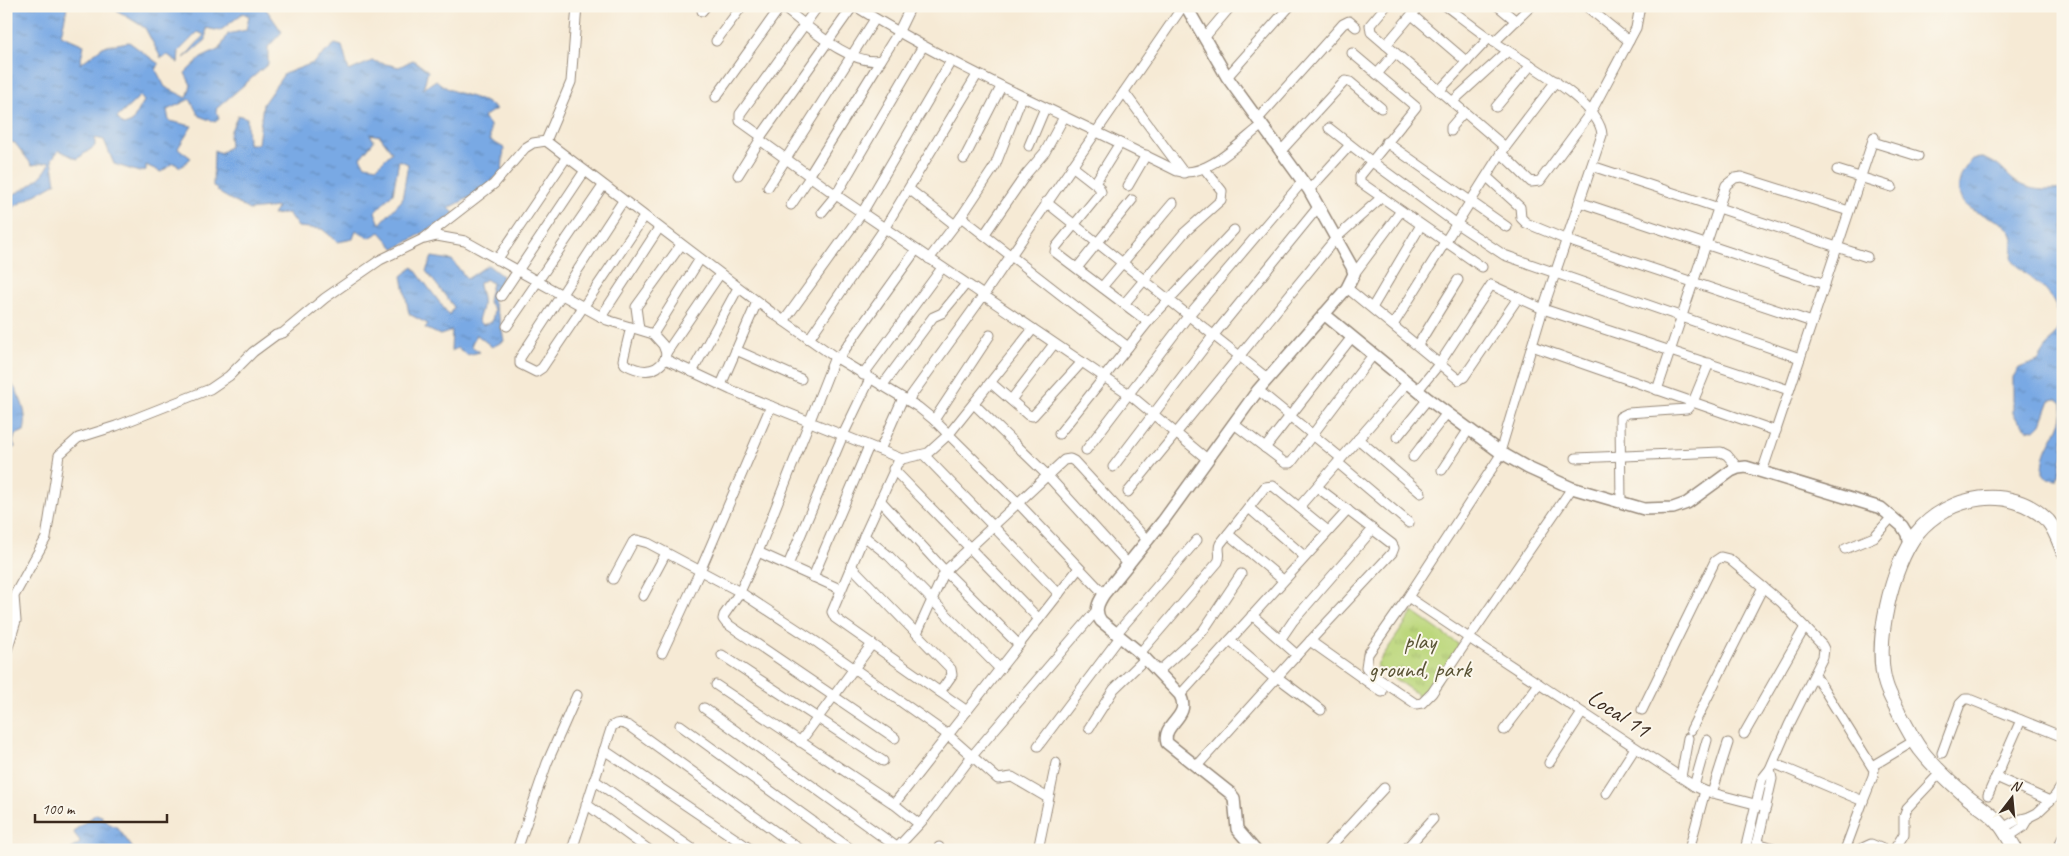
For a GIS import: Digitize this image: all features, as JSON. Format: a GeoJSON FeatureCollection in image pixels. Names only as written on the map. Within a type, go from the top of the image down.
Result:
{"type":"FeatureCollection","features":[{"type":"Feature","properties":{"kind":"main road"},"geometry":{"type":"LineString","coordinates":[[2016,850],[2005,832],[1991,815],[1941,772],[1914,740],[1890,696],[1885,683],[1881,651],[1887,606],[1894,581],[1917,534],[1928,522],[1969,499],[2003,497],[2036,511],[2049,521],[2063,551]]}},
{"type":"Feature","properties":{"kind":"street"},"geometry":{"type":"LineString","coordinates":[[546,141],[571,82],[577,6]]}},
{"type":"Feature","properties":{"kind":"street"},"geometry":{"type":"LineString","coordinates":[[716,41],[742,6]]}},
{"type":"Feature","properties":{"kind":"street"},"geometry":{"type":"LineString","coordinates":[[716,97],[781,6],[851,56],[872,62],[881,60]]}},
{"type":"Feature","properties":{"kind":"street"},"geometry":{"type":"LineString","coordinates":[[818,6],[740,114],[740,121],[786,160],[884,229],[1129,394],[1207,459]]}},
{"type":"Feature","properties":{"kind":"street"},"geometry":{"type":"LineString","coordinates":[[738,175],[761,138],[854,6],[898,33],[978,76],[1184,173],[1204,168],[1259,123],[1343,24],[1349,21],[1356,26]]}},
{"type":"Feature","properties":{"kind":"street"},"geometry":{"type":"LineString","coordinates":[[791,205],[898,33],[911,6]]}},
{"type":"Feature","properties":{"kind":"street"},"geometry":{"type":"LineString","coordinates":[[880,450],[906,399],[983,296],[1046,202],[1184,6],[1227,77],[1280,152],[1306,185],[1352,267],[1354,274]]}},
{"type":"Feature","properties":{"kind":"street"},"geometry":{"type":"LineString","coordinates":[[1204,38],[1231,6]]}},
{"type":"Feature","properties":{"kind":"street"},"geometry":{"type":"LineString","coordinates":[[1227,77],[1290,6]]}},
{"type":"Feature","properties":{"kind":"street"},"geometry":{"type":"LineString","coordinates":[[1386,6],[1370,25],[1369,29],[1464,112],[1503,150],[1531,182],[1537,183],[1591,112],[1636,28],[1640,6]]}},
{"type":"Feature","properties":{"kind":"street"},"geometry":{"type":"LineString","coordinates":[[1386,45],[1419,6]]}},
{"type":"Feature","properties":{"kind":"street"},"geometry":{"type":"LineString","coordinates":[[1446,6],[1492,40],[1556,81],[1591,112],[1601,126],[1602,135],[1543,309],[1501,453],[1408,597],[1368,654],[1366,667],[1370,673],[1416,704],[1422,703],[1432,693],[1572,488]]}},
{"type":"Feature","properties":{"kind":"street"},"geometry":{"type":"LineString","coordinates":[[1458,15],[1464,6]]}},
{"type":"Feature","properties":{"kind":"street"},"geometry":{"type":"LineString","coordinates":[[1498,6],[1516,20]]}},
{"type":"Feature","properties":{"kind":"street"},"geometry":{"type":"LineString","coordinates":[[1439,91],[1467,62],[1531,6]]}},
{"type":"Feature","properties":{"kind":"street"},"geometry":{"type":"LineString","coordinates":[[1586,6],[1629,41]]}},
{"type":"Feature","properties":{"kind":"street"},"geometry":{"type":"LineString","coordinates":[[1412,15],[1467,62]]}},
{"type":"Feature","properties":{"kind":"street"},"geometry":{"type":"LineString","coordinates":[[768,187],[875,19]]}},
{"type":"Feature","properties":{"kind":"street"},"geometry":{"type":"LineString","coordinates":[[822,212],[836,195],[923,46]]}},
{"type":"Feature","properties":{"kind":"street"},"geometry":{"type":"LineString","coordinates":[[1452,102],[1508,50]]}},
{"type":"Feature","properties":{"kind":"street"},"geometry":{"type":"LineString","coordinates":[[1352,53],[1416,107],[1358,179],[1482,267]]}},
{"type":"Feature","properties":{"kind":"street"},"geometry":{"type":"LineString","coordinates":[[1377,74],[1395,53]]}},
{"type":"Feature","properties":{"kind":"street"},"geometry":{"type":"LineString","coordinates":[[784,321],[862,213],[951,61]]}},
{"type":"Feature","properties":{"kind":"street"},"geometry":{"type":"LineString","coordinates":[[1496,107],[1531,65]]}},
{"type":"Feature","properties":{"kind":"street"},"geometry":{"type":"LineString","coordinates":[[809,339],[884,229],[978,76]]}},
{"type":"Feature","properties":{"kind":"street"},"geometry":{"type":"LineString","coordinates":[[1280,152],[1345,81],[1350,82],[1381,108]]}},
{"type":"Feature","properties":{"kind":"street"},"geometry":{"type":"LineString","coordinates":[[1393,325],[1503,150],[1556,81]]}},
{"type":"Feature","properties":{"kind":"street"},"geometry":{"type":"LineString","coordinates":[[964,159],[1000,87]]}},
{"type":"Feature","properties":{"kind":"street"},"geometry":{"type":"LineString","coordinates":[[1124,92],[1184,173]]}},
{"type":"Feature","properties":{"kind":"street"},"geometry":{"type":"LineString","coordinates":[[929,259],[961,217],[995,166],[1022,97]]}},
{"type":"Feature","properties":{"kind":"street"},"geometry":{"type":"LineString","coordinates":[[1029,146],[1045,108]]}},
{"type":"Feature","properties":{"kind":"street"},"geometry":{"type":"LineString","coordinates":[[1451,131],[1451,127],[1464,112]]}},
{"type":"Feature","properties":{"kind":"street"},"geometry":{"type":"LineString","coordinates":[[984,235],[1027,172],[1045,152],[1064,117]]}},
{"type":"Feature","properties":{"kind":"street"},"geometry":{"type":"LineString","coordinates":[[1329,128],[1371,162],[1457,224],[1504,254],[1555,274],[1800,358]]}},
{"type":"Feature","properties":{"kind":"street"},"geometry":{"type":"LineString","coordinates":[[1762,472],[1874,139],[1918,156]]}},
{"type":"Feature","properties":{"kind":"street"},"geometry":{"type":"LineString","coordinates":[[6,654],[16,621],[14,596],[46,538],[59,455],[78,438],[116,426],[210,390],[229,376],[253,352],[276,335],[283,333],[325,298],[380,260],[423,239],[494,184],[525,148],[533,143],[546,141],[584,172],[738,288],[836,358],[906,399],[934,420],[1018,503],[1104,594]]}},
{"type":"Feature","properties":{"kind":"street"},"geometry":{"type":"LineString","coordinates":[[1386,142],[1508,227]]}},
{"type":"Feature","properties":{"kind":"street"},"geometry":{"type":"LineString","coordinates":[[1095,183],[1120,143]]}},
{"type":"Feature","properties":{"kind":"street"},"geometry":{"type":"LineString","coordinates":[[1086,450],[1189,315],[1306,185],[1350,145]]}},
{"type":"Feature","properties":{"kind":"street"},"geometry":{"type":"LineString","coordinates":[[1128,186],[1146,155]]}},
{"type":"Feature","properties":{"kind":"street"},"geometry":{"type":"LineString","coordinates":[[497,260],[566,158]]}},
{"type":"Feature","properties":{"kind":"street"},"geometry":{"type":"LineString","coordinates":[[1072,166],[1095,183],[1100,188],[1100,194],[1074,224],[1055,251],[1148,322]]}},
{"type":"Feature","properties":{"kind":"street"},"geometry":{"type":"LineString","coordinates":[[1592,166],[1866,257]]}},
{"type":"Feature","properties":{"kind":"street"},"geometry":{"type":"LineString","coordinates":[[1124,304],[1184,233],[1221,200],[1222,191],[1204,168]]}},
{"type":"Feature","properties":{"kind":"street"},"geometry":{"type":"LineString","coordinates":[[1838,170],[1860,179],[1892,187]]}},
{"type":"Feature","properties":{"kind":"street"},"geometry":{"type":"LineString","coordinates":[[501,296],[584,172]]}},
{"type":"Feature","properties":{"kind":"street"},"geometry":{"type":"LineString","coordinates":[[1486,177],[1520,207],[1522,218],[1526,223],[1567,240],[1812,322]]}},
{"type":"Feature","properties":{"kind":"street"},"geometry":{"type":"LineString","coordinates":[[1657,390],[1726,185],[1735,178],[1741,177],[1849,211]]}},
{"type":"Feature","properties":{"kind":"street"},"geometry":{"type":"LineString","coordinates":[[507,326],[603,186]]}},
{"type":"Feature","properties":{"kind":"street"},"geometry":{"type":"LineString","coordinates":[[909,189],[955,225]]}},
{"type":"Feature","properties":{"kind":"street"},"geometry":{"type":"LineString","coordinates":[[1128,492],[1336,238],[1382,197]]}},
{"type":"Feature","properties":{"kind":"street"},"geometry":{"type":"LineString","coordinates":[[1077,268],[1132,200]]}},
{"type":"Feature","properties":{"kind":"street"},"geometry":{"type":"LineString","coordinates":[[623,201],[520,358],[520,364],[536,372],[542,368],[644,217]]}},
{"type":"Feature","properties":{"kind":"street"},"geometry":{"type":"LineString","coordinates":[[1046,202],[1267,378]]}},
{"type":"Feature","properties":{"kind":"street"},"geometry":{"type":"LineString","coordinates":[[1580,202],[1825,284]]}},
{"type":"Feature","properties":{"kind":"street"},"geometry":{"type":"LineString","coordinates":[[1102,287],[1173,203]]}},
{"type":"Feature","properties":{"kind":"street"},"geometry":{"type":"LineString","coordinates":[[1113,467],[1214,336],[1319,206]]}},
{"type":"Feature","properties":{"kind":"street"},"geometry":{"type":"LineString","coordinates":[[1255,850],[1237,829],[1234,798],[1171,747],[1165,737],[1184,709],[1184,702],[1180,695],[1143,656],[1101,621],[1097,610],[1098,602],[1148,541],[1267,378],[1347,288],[1354,274],[1401,211]]}},
{"type":"Feature","properties":{"kind":"street"},"geometry":{"type":"LineString","coordinates":[[961,217],[1128,347]]}},
{"type":"Feature","properties":{"kind":"street"},"geometry":{"type":"LineString","coordinates":[[1372,308],[1421,225]]}},
{"type":"Feature","properties":{"kind":"street"},"geometry":{"type":"LineString","coordinates":[[601,317],[659,228]]}},
{"type":"Feature","properties":{"kind":"street"},"geometry":{"type":"LineString","coordinates":[[1059,434],[1168,298],[1234,230]]}},
{"type":"Feature","properties":{"kind":"street"},"geometry":{"type":"LineString","coordinates":[[423,239],[437,236],[465,241],[601,317],[653,334],[663,345],[665,356],[692,372],[902,459],[924,455],[949,434],[1033,329]]}},
{"type":"Feature","properties":{"kind":"street"},"geometry":{"type":"LineString","coordinates":[[681,245],[636,307],[635,328],[623,360],[624,364],[644,371],[656,368],[720,274]]}},
{"type":"Feature","properties":{"kind":"street"},"geometry":{"type":"LineString","coordinates":[[895,738],[726,623],[723,619],[740,592],[758,552],[836,358],[916,250]]}},
{"type":"Feature","properties":{"kind":"street"},"geometry":{"type":"LineString","coordinates":[[653,334],[700,259]]}},
{"type":"Feature","properties":{"kind":"street"},"geometry":{"type":"LineString","coordinates":[[788,565],[866,377],[942,268]]}},
{"type":"Feature","properties":{"kind":"street"},"geometry":{"type":"LineString","coordinates":[[1418,345],[1458,280]]}},
{"type":"Feature","properties":{"kind":"street"},"geometry":{"type":"LineString","coordinates":[[882,386],[933,317],[942,313],[966,284]]}},
{"type":"Feature","properties":{"kind":"street"},"geometry":{"type":"LineString","coordinates":[[1418,390],[1440,363],[1490,286],[1543,309],[1789,390]]}},
{"type":"Feature","properties":{"kind":"street"},"geometry":{"type":"LineString","coordinates":[[692,372],[738,288]]}},
{"type":"Feature","properties":{"kind":"street"},"geometry":{"type":"LineString","coordinates":[[1347,288],[1459,380],[1464,377],[1518,298]]}},
{"type":"Feature","properties":{"kind":"street"},"geometry":{"type":"LineString","coordinates":[[721,385],[758,302]]}},
{"type":"Feature","properties":{"kind":"street"},"geometry":{"type":"LineString","coordinates":[[1324,314],[1373,356],[1501,453],[1528,468],[1572,488],[1644,509],[1673,508],[1687,503],[1722,476],[1738,468],[1746,467],[1881,508],[1902,526],[1907,534],[1909,547]]}},
{"type":"Feature","properties":{"kind":"street"},"geometry":{"type":"LineString","coordinates":[[934,420],[990,336]]}},
{"type":"Feature","properties":{"kind":"street"},"geometry":{"type":"LineString","coordinates":[[1265,448],[1352,337]]}},
{"type":"Feature","properties":{"kind":"street"},"geometry":{"type":"LineString","coordinates":[[1011,400],[1054,344]]}},
{"type":"Feature","properties":{"kind":"street"},"geometry":{"type":"LineString","coordinates":[[1532,346],[1776,431]]}},
{"type":"Feature","properties":{"kind":"street"},"geometry":{"type":"LineString","coordinates":[[736,350],[801,379]]}},
{"type":"Feature","properties":{"kind":"street"},"geometry":{"type":"LineString","coordinates":[[1234,424],[1289,464],[1373,356]]}},
{"type":"Feature","properties":{"kind":"street"},"geometry":{"type":"LineString","coordinates":[[991,383],[1028,414],[1033,416],[1082,362]]}},
{"type":"Feature","properties":{"kind":"street"},"geometry":{"type":"LineString","coordinates":[[1620,503],[1620,417],[1628,412],[1687,409],[1693,402],[1709,363]]}},
{"type":"Feature","properties":{"kind":"street"},"geometry":{"type":"LineString","coordinates":[[1300,506],[1408,382]]}},
{"type":"Feature","properties":{"kind":"street"},"geometry":{"type":"LineString","coordinates":[[1258,390],[1312,434],[1339,461],[1409,523]]}},
{"type":"Feature","properties":{"kind":"street"},"geometry":{"type":"LineString","coordinates":[[1397,437],[1428,399]]}},
{"type":"Feature","properties":{"kind":"street"},"geometry":{"type":"LineString","coordinates":[[974,404],[1047,475],[1129,565]]}},
{"type":"Feature","properties":{"kind":"street"},"geometry":{"type":"LineString","coordinates":[[662,653],[700,571],[771,406]]}},
{"type":"Feature","properties":{"kind":"street"},"geometry":{"type":"LineString","coordinates":[[1413,457],[1448,413]]}},
{"type":"Feature","properties":{"kind":"street"},"geometry":{"type":"LineString","coordinates":[[1442,470],[1468,429]]}},
{"type":"Feature","properties":{"kind":"street"},"geometry":{"type":"LineString","coordinates":[[1358,440],[1421,493]]}},
{"type":"Feature","properties":{"kind":"street"},"geometry":{"type":"LineString","coordinates":[[813,576],[869,446]]}},
{"type":"Feature","properties":{"kind":"street"},"geometry":{"type":"LineString","coordinates":[[1576,458],[1620,458],[1721,452],[1727,455],[1738,468]]}},
{"type":"Feature","properties":{"kind":"street"},"geometry":{"type":"LineString","coordinates":[[924,455],[1059,594]]}},
{"type":"Feature","properties":{"kind":"street"},"geometry":{"type":"LineString","coordinates":[[902,459],[893,469],[840,589],[832,612],[835,618],[967,711]]}},
{"type":"Feature","properties":{"kind":"street"},"geometry":{"type":"LineString","coordinates":[[917,633],[945,571],[1064,460],[1070,459],[1074,461],[1148,541]]}},
{"type":"Feature","properties":{"kind":"street"},"geometry":{"type":"LineString","coordinates":[[893,469],[1040,619]]}},
{"type":"Feature","properties":{"kind":"street"},"geometry":{"type":"LineString","coordinates":[[1089,728],[1114,689],[1143,656],[1218,562],[1220,558],[1218,547],[1265,487],[1274,486],[1328,531]]}},
{"type":"Feature","properties":{"kind":"street"},"geometry":{"type":"LineString","coordinates":[[1196,767],[1392,553],[1394,548],[1392,544],[1317,487]]}},
{"type":"Feature","properties":{"kind":"street"},"geometry":{"type":"LineString","coordinates":[[880,500],[945,571],[1018,645]]}},
{"type":"Feature","properties":{"kind":"street"},"geometry":{"type":"LineString","coordinates":[[1249,508],[1304,556]]}},
{"type":"Feature","properties":{"kind":"street"},"geometry":{"type":"LineString","coordinates":[[1180,695],[1304,556],[1348,510]]}},
{"type":"Feature","properties":{"kind":"street"},"geometry":{"type":"LineString","coordinates":[[1845,549],[1874,537],[1892,517]]}},
{"type":"Feature","properties":{"kind":"street"},"geometry":{"type":"LineString","coordinates":[[1280,640],[1292,621],[1373,529]]}},
{"type":"Feature","properties":{"kind":"street"},"geometry":{"type":"LineString","coordinates":[[1228,534],[1283,580]]}},
{"type":"Feature","properties":{"kind":"street"},"geometry":{"type":"LineString","coordinates":[[864,536],[889,556],[1000,669]]}},
{"type":"Feature","properties":{"kind":"street"},"geometry":{"type":"LineString","coordinates":[[613,579],[633,542],[637,540],[648,543],[740,592],[854,668],[948,735],[998,779],[1012,778],[1048,798]]}},
{"type":"Feature","properties":{"kind":"street"},"geometry":{"type":"LineString","coordinates":[[1038,746],[1118,635],[1197,540]]}},
{"type":"Feature","properties":{"kind":"street"},"geometry":{"type":"LineString","coordinates":[[758,552],[840,589]]}},
{"type":"Feature","properties":{"kind":"street"},"geometry":{"type":"LineString","coordinates":[[643,596],[666,553]]}},
{"type":"Feature","properties":{"kind":"street"},"geometry":{"type":"LineString","coordinates":[[1642,710],[1714,560],[1721,557],[1729,559],[1764,587],[1805,627],[1824,649],[1823,657],[1815,675],[1789,725],[1771,766],[1762,779],[1744,850]]}},
{"type":"Feature","properties":{"kind":"street"},"geometry":{"type":"LineString","coordinates":[[851,566],[953,672],[940,692]]}},
{"type":"Feature","properties":{"kind":"street"},"geometry":{"type":"LineString","coordinates":[[894,804],[1079,568]]}},
{"type":"Feature","properties":{"kind":"street"},"geometry":{"type":"LineString","coordinates":[[1159,671],[1203,631],[1241,574]]}},
{"type":"Feature","properties":{"kind":"street"},"geometry":{"type":"LineString","coordinates":[[1681,777],[1690,734],[1764,587]]}},
{"type":"Feature","properties":{"kind":"street","name":"Local 11"},"geometry":{"type":"LineString","coordinates":[[1408,597],[1694,786],[1708,792],[1766,807]]}},
{"type":"Feature","properties":{"kind":"street"},"geometry":{"type":"LineString","coordinates":[[704,708],[896,849],[919,824],[972,756],[1097,610]]}},
{"type":"Feature","properties":{"kind":"street"},"geometry":{"type":"LineString","coordinates":[[1252,615],[1297,655]]}},
{"type":"Feature","properties":{"kind":"street"},"geometry":{"type":"LineString","coordinates":[[1744,734],[1805,627]]}},
{"type":"Feature","properties":{"kind":"street"},"geometry":{"type":"LineString","coordinates":[[1230,640],[1276,678],[1321,710]]}},
{"type":"Feature","properties":{"kind":"street"},"geometry":{"type":"LineString","coordinates":[[1310,641],[1382,692]]}},
{"type":"Feature","properties":{"kind":"street"},"geometry":{"type":"LineString","coordinates":[[800,742],[872,644]]}},
{"type":"Feature","properties":{"kind":"street"},"geometry":{"type":"LineString","coordinates":[[722,655],[818,717],[883,762]]}},
{"type":"Feature","properties":{"kind":"street"},"geometry":{"type":"LineString","coordinates":[[1815,675],[1872,766],[1873,776],[1845,850]]}},
{"type":"Feature","properties":{"kind":"street"},"geometry":{"type":"LineString","coordinates":[[1504,730],[1539,684]]}},
{"type":"Feature","properties":{"kind":"street"},"geometry":{"type":"LineString","coordinates":[[716,685],[894,804],[919,824]]}},
{"type":"Feature","properties":{"kind":"street"},"geometry":{"type":"LineString","coordinates":[[517,850],[547,763],[577,695]]}},
{"type":"Feature","properties":{"kind":"street"},"geometry":{"type":"LineString","coordinates":[[1942,753],[1960,704],[1965,699],[2063,737]]}},
{"type":"Feature","properties":{"kind":"street"},"geometry":{"type":"LineString","coordinates":[[1549,763],[1582,713]]}},
{"type":"Feature","properties":{"kind":"street"},"geometry":{"type":"LineString","coordinates":[[1988,795],[2021,720]]}},
{"type":"Feature","properties":{"kind":"street"},"geometry":{"type":"LineString","coordinates":[[572,850],[612,726],[617,723],[629,726],[801,850]]}},
{"type":"Feature","properties":{"kind":"street"},"geometry":{"type":"LineString","coordinates":[[680,725],[852,850]]}},
{"type":"Feature","properties":{"kind":"street"},"geometry":{"type":"LineString","coordinates":[[1694,786],[1707,740]]}},
{"type":"Feature","properties":{"kind":"street"},"geometry":{"type":"LineString","coordinates":[[1872,766],[1914,740]]}},
{"type":"Feature","properties":{"kind":"street"},"geometry":{"type":"LineString","coordinates":[[1689,850],[1708,792],[1728,743]]}},
{"type":"Feature","properties":{"kind":"street"},"geometry":{"type":"LineString","coordinates":[[1606,793],[1635,748]]}},
{"type":"Feature","properties":{"kind":"street"},"geometry":{"type":"LineString","coordinates":[[604,750],[752,850]]}},
{"type":"Feature","properties":{"kind":"street"},"geometry":{"type":"LineString","coordinates":[[1038,850],[1056,763]]}},
{"type":"Feature","properties":{"kind":"street"},"geometry":{"type":"LineString","coordinates":[[1771,766],[1863,801]]}},
{"type":"Feature","properties":{"kind":"street"},"geometry":{"type":"LineString","coordinates":[[1771,766],[1772,779],[1757,846],[1780,850]]}},
{"type":"Feature","properties":{"kind":"street"},"geometry":{"type":"LineString","coordinates":[[1894,850],[1904,834],[1904,816],[1907,808],[1941,772]]}},
{"type":"Feature","properties":{"kind":"street"},"geometry":{"type":"LineString","coordinates":[[1996,777],[2050,801]]}},
{"type":"Feature","properties":{"kind":"street"},"geometry":{"type":"LineString","coordinates":[[594,780],[694,850]]}},
{"type":"Feature","properties":{"kind":"street"},"geometry":{"type":"LineString","coordinates":[[2005,832],[2017,820],[2029,817],[2050,801],[2063,784]]}},
{"type":"Feature","properties":{"kind":"street"},"geometry":{"type":"LineString","coordinates":[[1327,850],[1384,788]]}},
{"type":"Feature","properties":{"kind":"street"},"geometry":{"type":"LineString","coordinates":[[586,804],[649,850]]}},
{"type":"Feature","properties":{"kind":"street"},"geometry":{"type":"LineString","coordinates":[[1405,850],[1433,819]]}},
{"type":"Feature","properties":{"kind":"street"},"geometry":{"type":"LineString","coordinates":[[2056,850],[2063,837]]}},
{"type":"Feature","properties":{"kind":"street"},"geometry":{"type":"LineString","coordinates":[[1858,850],[1871,844],[1885,850]]}},
{"type":"Feature","properties":{"kind":"green space","name":"play ground, park"},"geometry":{"type":"Polygon","coordinates":[[[1413,612],[1461,646],[1427,701],[1376,666],[1413,612]]]}},
{"type":"Feature","properties":{"kind":"water"},"geometry":{"type":"Polygon","coordinates":[[[11,6],[64,6],[67,8],[61,35],[84,45],[80,64],[104,46],[129,42],[159,64],[156,70],[165,87],[187,98],[191,85],[185,73],[201,58],[220,49],[228,34],[246,30],[249,16],[243,13],[220,31],[206,28],[206,40],[184,58],[204,35],[198,32],[179,51],[178,63],[168,55],[161,58],[145,28],[110,6],[264,6],[282,32],[268,47],[268,64],[216,109],[219,119],[215,122],[199,116],[190,99],[167,110],[169,121],[192,126],[178,148],[191,158],[181,167],[173,163],[161,172],[146,165],[146,170],[139,172],[114,164],[104,140],[95,138],[95,146],[77,159],[59,150],[52,159],[56,183],[15,206],[6,218],[6,197],[32,184],[43,174],[50,162],[32,165],[15,143],[6,141],[6,9],[11,6]],[[140,96],[117,118],[124,125],[132,122],[144,101],[140,96]]]}},
{"type":"Feature","properties":{"kind":"water"},"geometry":{"type":"Polygon","coordinates":[[[335,44],[342,46],[349,71],[372,61],[399,67],[413,60],[428,71],[423,89],[436,80],[451,90],[481,100],[496,109],[483,117],[490,125],[490,140],[504,148],[502,171],[482,191],[449,208],[454,213],[449,218],[395,249],[380,232],[369,238],[356,230],[353,239],[338,242],[322,229],[298,227],[288,213],[273,215],[278,207],[249,210],[221,194],[213,186],[214,150],[221,153],[230,146],[229,135],[238,115],[247,118],[248,144],[258,144],[263,104],[284,74],[313,63],[335,44]],[[370,134],[374,141],[360,158],[365,165],[377,167],[392,152],[380,136],[370,134]],[[399,160],[393,193],[375,212],[380,224],[402,200],[408,164],[399,160]]]}},
{"type":"Feature","properties":{"kind":"water"},"geometry":{"type":"Polygon","coordinates":[[[1982,158],[1995,163],[2011,178],[2029,188],[2042,190],[2063,189],[2063,454],[2057,480],[2048,479],[2043,473],[2043,465],[2046,452],[2061,421],[2062,403],[2057,399],[2050,400],[2041,424],[2035,430],[2027,429],[2017,420],[2013,412],[2013,377],[2019,368],[2038,361],[2061,324],[2054,302],[2049,294],[2012,260],[2013,239],[2006,226],[1999,221],[1973,211],[1961,200],[1959,182],[1962,173],[1972,159],[1982,158]]]}},
{"type":"Feature","properties":{"kind":"water"},"geometry":{"type":"Polygon","coordinates":[[[432,257],[452,260],[467,279],[488,265],[502,276],[493,301],[500,320],[504,341],[492,347],[476,334],[471,346],[480,352],[467,355],[458,348],[451,351],[452,331],[440,335],[425,328],[428,324],[409,314],[402,276],[413,267],[449,315],[454,307],[426,271],[432,257]],[[486,279],[479,283],[482,303],[478,320],[482,325],[492,322],[494,309],[488,301],[492,283],[486,279]]]}},
{"type":"Feature","properties":{"kind":"water"},"geometry":{"type":"Polygon","coordinates":[[[6,377],[19,395],[25,417],[24,431],[15,435],[13,442],[15,447],[10,450],[6,448],[6,377]]]}},
{"type":"Feature","properties":{"kind":"water"},"geometry":{"type":"Polygon","coordinates":[[[96,814],[102,816],[102,819],[118,828],[134,850],[70,850],[79,844],[80,841],[74,833],[76,829],[96,814]]]}}]}
